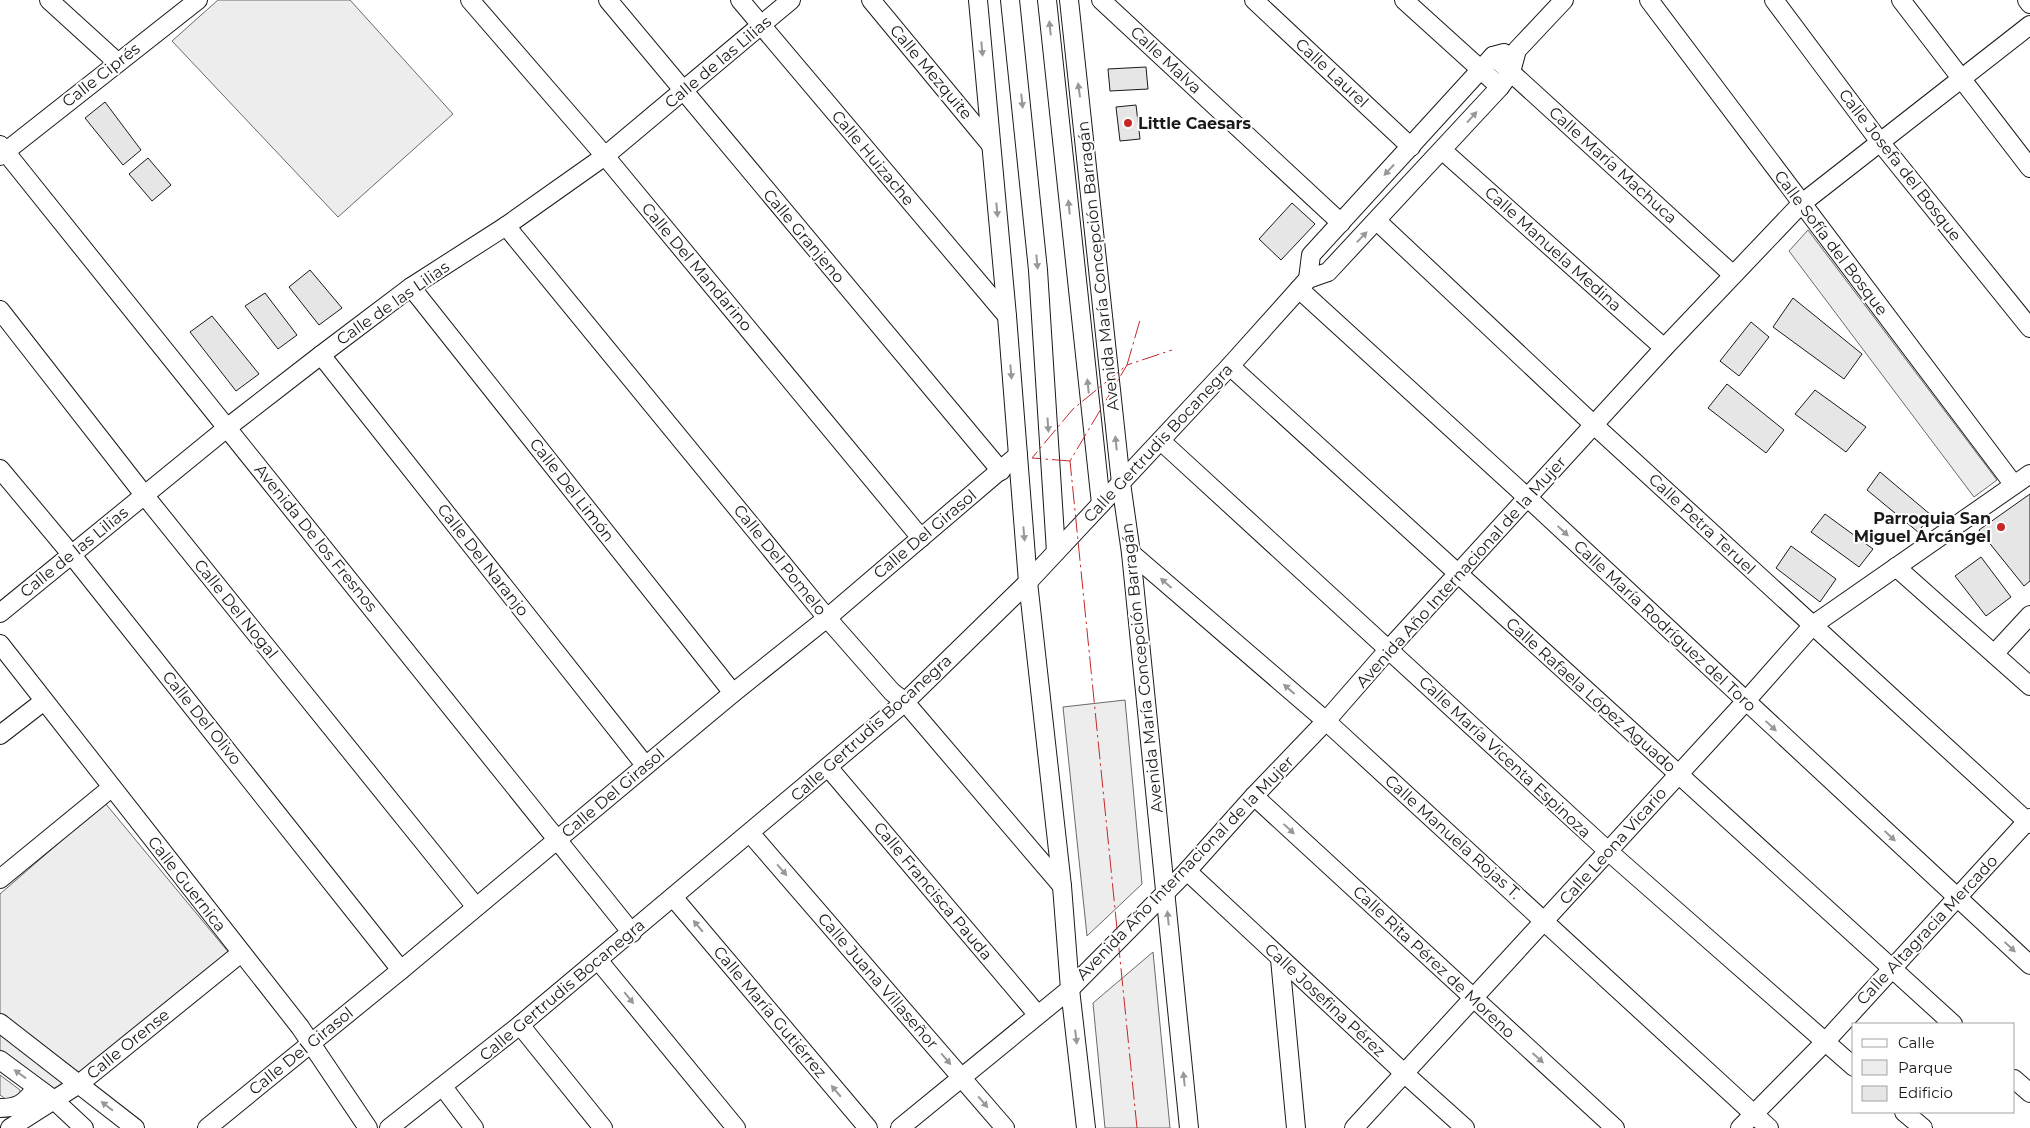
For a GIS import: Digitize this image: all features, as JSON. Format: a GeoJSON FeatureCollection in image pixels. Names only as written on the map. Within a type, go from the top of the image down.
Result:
{"type":"FeatureCollection","features":[{"type":"Feature","properties":{"kind":"street"},"geometry":{"type":"LineString","coordinates":[[49,0],[117,62]]}},
{"type":"Feature","properties":{"kind":"street","name":"Calle Ciprés"},"geometry":{"type":"LineString","coordinates":[[2,151],[198,0]]}},
{"type":"Feature","properties":{"kind":"street","name":"Calle Del Mandarino"},"geometry":{"type":"LineString","coordinates":[[470,0],[605,156],[921,538]]}},
{"type":"Feature","properties":{"kind":"street","name":"Calle Granjeno"},"geometry":{"type":"LineString","coordinates":[[608,0],[1000,471]]}},
{"type":"Feature","properties":{"kind":"street","name":"Calle Huizache"},"geometry":{"type":"LineString","coordinates":[[740,0],[1007,316]]}},
{"type":"Feature","properties":{"kind":"street","name":"Calle de las Lilias"},"geometry":{"type":"LineString","coordinates":[[0,612],[228,427],[411,287],[506,226],[605,156],[684,92],[791,0]]}},
{"type":"Feature","properties":{"kind":"street","name":"Calle Mezquite"},"geometry":{"type":"LineString","coordinates":[[871,0],[991,145]]}},
{"type":"Feature","properties":{"kind":"street"},"geometry":{"type":"LineString","coordinates":[[978,0],[1007,316],[1028,582],[1062,886],[1070,989],[1086,1128]]}},
{"type":"Feature","properties":{"kind":"street"},"geometry":{"type":"LineString","coordinates":[[1010,0],[1038,270],[1056,552]]}},
{"type":"Feature","properties":{"kind":"street","name":"Avenida María Concepción Barragán"},"geometry":{"type":"LineString","coordinates":[[1047,0],[1101,504]]}},
{"type":"Feature","properties":{"kind":"street","name":"Avenida María Concepción Barragán"},"geometry":{"type":"LineString","coordinates":[[1069,0],[1121,483],[1131,553],[1189,1128]]}},
{"type":"Feature","properties":{"kind":"street","name":"Calle Malva"},"geometry":{"type":"LineString","coordinates":[[1101,0],[1341,223]]}},
{"type":"Feature","properties":{"kind":"street","name":"Calle Laurel"},"geometry":{"type":"LineString","coordinates":[[1254,0],[1411,147]]}},
{"type":"Feature","properties":{"kind":"street"},"geometry":{"type":"LineString","coordinates":[[1404,0],[1500,88]]}},
{"type":"Feature","properties":{"kind":"street","name":"Calle Sofía del Bosque"},"geometry":{"type":"LineString","coordinates":[[1650,0],[2014,485]]}},
{"type":"Feature","properties":{"kind":"street","name":"Calle Josefa del Bosque"},"geometry":{"type":"LineString","coordinates":[[1774,0],[1880,142],[2030,328]]}},
{"type":"Feature","properties":{"kind":"street"},"geometry":{"type":"LineString","coordinates":[[1901,0],[2030,168]]}},
{"type":"Feature","properties":{"kind":"street"},"geometry":{"type":"LineString","coordinates":[[2027,0],[2030,4]]}},
{"type":"Feature","properties":{"kind":"street","name":"Calle Gertrudis Bocanegra"},"geometry":{"type":"LineString","coordinates":[[389,1128],[520,1025],[750,834],[905,702],[1028,582],[1230,366],[1303,284],[1328,272],[1377,221],[1500,88],[1511,72],[1517,50],[1556,2]]}},
{"type":"Feature","properties":{"kind":"street","name":"Avenida Año Internacional de la Mujer"},"geometry":{"type":"LineString","coordinates":[[900,1128],[1037,1014],[1070,989],[1187,871],[1254,796],[1326,721],[1388,650],[1732,274],[1802,204],[2030,25]]}},
{"type":"Feature","properties":{"kind":"street"},"geometry":{"type":"LineString","coordinates":[[1303,284],[1311,255],[1480,70],[1493,56],[1517,50]]}},
{"type":"Feature","properties":{"kind":"street","name":"Calle María Machuca"},"geometry":{"type":"LineString","coordinates":[[1493,56],[1732,274]]}},
{"type":"Feature","properties":{"kind":"street","name":"Calle Manuela Medina"},"geometry":{"type":"LineString","coordinates":[[1442,150],[1664,348]]}},
{"type":"Feature","properties":{"kind":"street","name":"Avenida De los Fresnos"},"geometry":{"type":"LineString","coordinates":[[2,151],[228,427],[632,932]]}},
{"type":"Feature","properties":{"kind":"street","name":"Calle Petra Teruel"},"geometry":{"type":"LineString","coordinates":[[1377,221],[1594,425],[2029,821]]}},
{"type":"Feature","properties":{"kind":"street","name":"Calle Del Pomelo"},"geometry":{"type":"LineString","coordinates":[[506,226],[827,618],[892,692],[905,702],[1062,886]]}},
{"type":"Feature","properties":{"kind":"street","name":"Calle María Rodríguez del Toro"},"geometry":{"type":"LineString","coordinates":[[1303,284],[1745,702],[2030,966]]}},
{"type":"Feature","properties":{"kind":"street","name":"Calle Del Limón"},"geometry":{"type":"LineString","coordinates":[[411,287],[733,693]]}},
{"type":"Feature","properties":{"kind":"street","name":"Calle Del Nogal"},"geometry":{"type":"LineString","coordinates":[[0,310],[145,496],[476,907]]}},
{"type":"Feature","properties":{"kind":"street","name":"Calle Del Naranjo"},"geometry":{"type":"LineString","coordinates":[[321,355],[645,765]]}},
{"type":"Feature","properties":{"kind":"street","name":"Calle Rafaela López Aguado"},"geometry":{"type":"LineString","coordinates":[[1230,366],[1952,1023]]}},
{"type":"Feature","properties":{"kind":"street","name":"Calle María Vicenta Espinoza"},"geometry":{"type":"LineString","coordinates":[[1161,440],[1608,852],[1852,1065]]}},
{"type":"Feature","properties":{"kind":"street","name":"Calle Del Girasol"},"geometry":{"type":"LineString","coordinates":[[207,1128],[401,970],[645,765],[827,618],[1018,455]]}},
{"type":"Feature","properties":{"kind":"street","name":"Calle Del Olivo"},"geometry":{"type":"LineString","coordinates":[[0,469],[71,554],[401,970]]}},
{"type":"Feature","properties":{"kind":"street","name":"Calle Leona Vicario"},"geometry":{"type":"LineString","coordinates":[[1354,1128],[1745,702],[1813,625],[2030,474]]}},
{"type":"Feature","properties":{"kind":"street","name":"Calle Manuela Rojas T."},"geometry":{"type":"LineString","coordinates":[[1131,553],[1326,721],[1545,920],[1769,1128]]}},
{"type":"Feature","properties":{"kind":"street"},"geometry":{"type":"LineString","coordinates":[[1896,567],[2030,686]]}},
{"type":"Feature","properties":{"kind":"street"},"geometry":{"type":"LineString","coordinates":[[1994,654],[2030,614]]}},
{"type":"Feature","properties":{"kind":"street","name":"Calle Guernica"},"geometry":{"type":"LineString","coordinates":[[0,644],[311,1042],[368,1128]]}},
{"type":"Feature","properties":{"kind":"street"},"geometry":{"type":"LineString","coordinates":[[0,735],[44,701]]}},
{"type":"Feature","properties":{"kind":"street","name":"Calle Francisca Pauda"},"geometry":{"type":"LineString","coordinates":[[828,767],[1037,1014]]}},
{"type":"Feature","properties":{"kind":"street"},"geometry":{"type":"LineString","coordinates":[[0,879],[111,788]]}},
{"type":"Feature","properties":{"kind":"street","name":"Calle Rita Pérez de Moreno"},"geometry":{"type":"LineString","coordinates":[[1254,796],[1615,1128]]}},
{"type":"Feature","properties":{"kind":"street","name":"Calle Altagracia Mercado"},"geometry":{"type":"LineString","coordinates":[[1740,1128],[1825,1042],[2029,821]]}},
{"type":"Feature","properties":{"kind":"street","name":"Calle Juana Villaseñor"},"geometry":{"type":"LineString","coordinates":[[750,834],[1005,1128]]}},
{"type":"Feature","properties":{"kind":"street","name":"Calle Josefina Pérez"},"geometry":{"type":"LineString","coordinates":[[1187,871],[1465,1128]]}},
{"type":"Feature","properties":{"kind":"street","name":"Calle María Gutiérrez"},"geometry":{"type":"LineString","coordinates":[[673,897],[868,1128]]}},
{"type":"Feature","properties":{"kind":"street","name":"Calle Orense"},"geometry":{"type":"LineString","coordinates":[[18,1127],[79,1084],[241,953]]}},
{"type":"Feature","properties":{"kind":"street"},"geometry":{"type":"LineString","coordinates":[[1280,959],[1296,1128]]}},
{"type":"Feature","properties":{"kind":"street"},"geometry":{"type":"LineString","coordinates":[[598,960],[736,1128]]}},
{"type":"Feature","properties":{"kind":"street"},"geometry":{"type":"LineString","coordinates":[[0,1023],[135,1128]]}},
{"type":"Feature","properties":{"kind":"street"},"geometry":{"type":"LineString","coordinates":[[520,1025],[603,1128]]}},
{"type":"Feature","properties":{"kind":"street"},"geometry":{"type":"LineString","coordinates":[[0,1060],[54,1100],[81,1128]]}},
{"type":"Feature","properties":{"kind":"street"},"geometry":{"type":"LineString","coordinates":[[2015,1079],[2030,1093]]}},
{"type":"Feature","properties":{"kind":"street"},"geometry":{"type":"LineString","coordinates":[[443,1087],[474,1128]]}},
{"type":"Feature","properties":{"kind":"street"},"geometry":{"type":"LineString","coordinates":[[0,1109],[24,1104],[37,1088]]}},
{"type":"Feature","properties":{"kind":"street"},"geometry":{"type":"LineString","coordinates":[[0,1109],[18,1127]]}},
{"type":"Feature","properties":{"kind":"street"},"geometry":{"type":"LineString","coordinates":[[1905,1113],[1923,1128]]}},
{"type":"Feature","properties":{"kind":"green space"},"geometry":{"type":"Polygon","coordinates":[[[218,0],[350,0],[453,114],[338,217],[172,41],[218,0]]]}},
{"type":"Feature","properties":{"kind":"green space"},"geometry":{"type":"Polygon","coordinates":[[[1808,230],[1997,480],[1974,497],[1789,251],[1808,230]]]}},
{"type":"Feature","properties":{"kind":"green space"},"geometry":{"type":"Polygon","coordinates":[[[1125,700],[1142,884],[1087,936],[1063,707],[1125,700]]]}},
{"type":"Feature","properties":{"kind":"green space"},"geometry":{"type":"Polygon","coordinates":[[[105,803],[230,954],[79,1080],[0,1018],[0,894],[105,803]]]}},
{"type":"Feature","properties":{"kind":"green space"},"geometry":{"type":"Polygon","coordinates":[[[1153,952],[1170,1128],[1105,1128],[1093,1003],[1153,952]]]}},
{"type":"Feature","properties":{"kind":"green space"},"geometry":{"type":"Polygon","coordinates":[[[0,1034],[64,1082],[55,1089],[0,1052],[0,1034]]]}},
{"type":"Feature","properties":{"kind":"green space"},"geometry":{"type":"Polygon","coordinates":[[[0,1075],[20,1090],[20,1100],[7,1100],[0,1095],[0,1075]]]}},
{"type":"Feature","properties":{"kind":"building"},"geometry":{"type":"Polygon","coordinates":[[[1146,67],[1148,89],[1110,91],[1108,69],[1146,67]]]}},
{"type":"Feature","properties":{"kind":"building"},"geometry":{"type":"Polygon","coordinates":[[[105,102],[141,150],[123,165],[85,118],[105,102]]]}},
{"type":"Feature","properties":{"kind":"building","name":"Little Caesars"},"geometry":{"type":"Polygon","coordinates":[[[1136,105],[1140,139],[1120,141],[1116,107],[1136,105]]]}},
{"type":"Feature","properties":{"kind":"building"},"geometry":{"type":"Polygon","coordinates":[[[148,158],[171,185],[152,201],[129,174],[148,158]]]}},
{"type":"Feature","properties":{"kind":"building"},"geometry":{"type":"Polygon","coordinates":[[[1292,203],[1315,224],[1281,260],[1259,239],[1292,203]]]}},
{"type":"Feature","properties":{"kind":"building"},"geometry":{"type":"Polygon","coordinates":[[[310,270],[342,308],[319,325],[289,287],[310,270]]]}},
{"type":"Feature","properties":{"kind":"building"},"geometry":{"type":"Polygon","coordinates":[[[265,293],[297,335],[278,349],[245,306],[265,293]]]}},
{"type":"Feature","properties":{"kind":"building"},"geometry":{"type":"Polygon","coordinates":[[[1793,298],[1862,354],[1844,379],[1773,327],[1793,298]]]}},
{"type":"Feature","properties":{"kind":"building"},"geometry":{"type":"Polygon","coordinates":[[[212,316],[259,374],[236,391],[190,332],[212,316]]]}},
{"type":"Feature","properties":{"kind":"building"},"geometry":{"type":"Polygon","coordinates":[[[1751,322],[1769,337],[1739,376],[1720,361],[1751,322]]]}},
{"type":"Feature","properties":{"kind":"building"},"geometry":{"type":"Polygon","coordinates":[[[1727,384],[1784,430],[1766,453],[1708,408],[1727,384]]]}},
{"type":"Feature","properties":{"kind":"building"},"geometry":{"type":"Polygon","coordinates":[[[1815,390],[1866,427],[1846,452],[1795,414],[1815,390]]]}},
{"type":"Feature","properties":{"kind":"building"},"geometry":{"type":"Polygon","coordinates":[[[1880,472],[1931,515],[1918,532],[1867,490],[1880,472]]]}},
{"type":"Feature","properties":{"kind":"building"},"geometry":{"type":"Polygon","coordinates":[[[2030,494],[2030,581],[2024,586],[1979,530],[2030,494]]]}},
{"type":"Feature","properties":{"kind":"building"},"geometry":{"type":"Polygon","coordinates":[[[1825,514],[1873,549],[1859,567],[1811,532],[1825,514]]]}},
{"type":"Feature","properties":{"kind":"building"},"geometry":{"type":"Polygon","coordinates":[[[1791,546],[1836,579],[1820,602],[1776,568],[1791,546]]]}},
{"type":"Feature","properties":{"kind":"building"},"geometry":{"type":"Polygon","coordinates":[[[1981,557],[2011,597],[1986,616],[1955,576],[1981,557]]]}},
{"type":"Feature","properties":{"kind":"power"},"geometry":{"type":"LineString","coordinates":[[1070,461],[1032,458],[1073,409],[1127,365],[1140,320]]}},
{"type":"Feature","properties":{"kind":"power"},"geometry":{"type":"LineString","coordinates":[[1137,1128],[1070,461],[1127,365],[1172,350]]}},
{"type":"Feature","properties":{"kind":"place","name":"Little Caesars"},"geometry":{"type":"Point","coordinates":[1128,123]}},
{"type":"Feature","properties":{"kind":"place","name":"Parroquia San Miguel Arcángel"},"geometry":{"type":"Point","coordinates":[2001,527]}}]}
